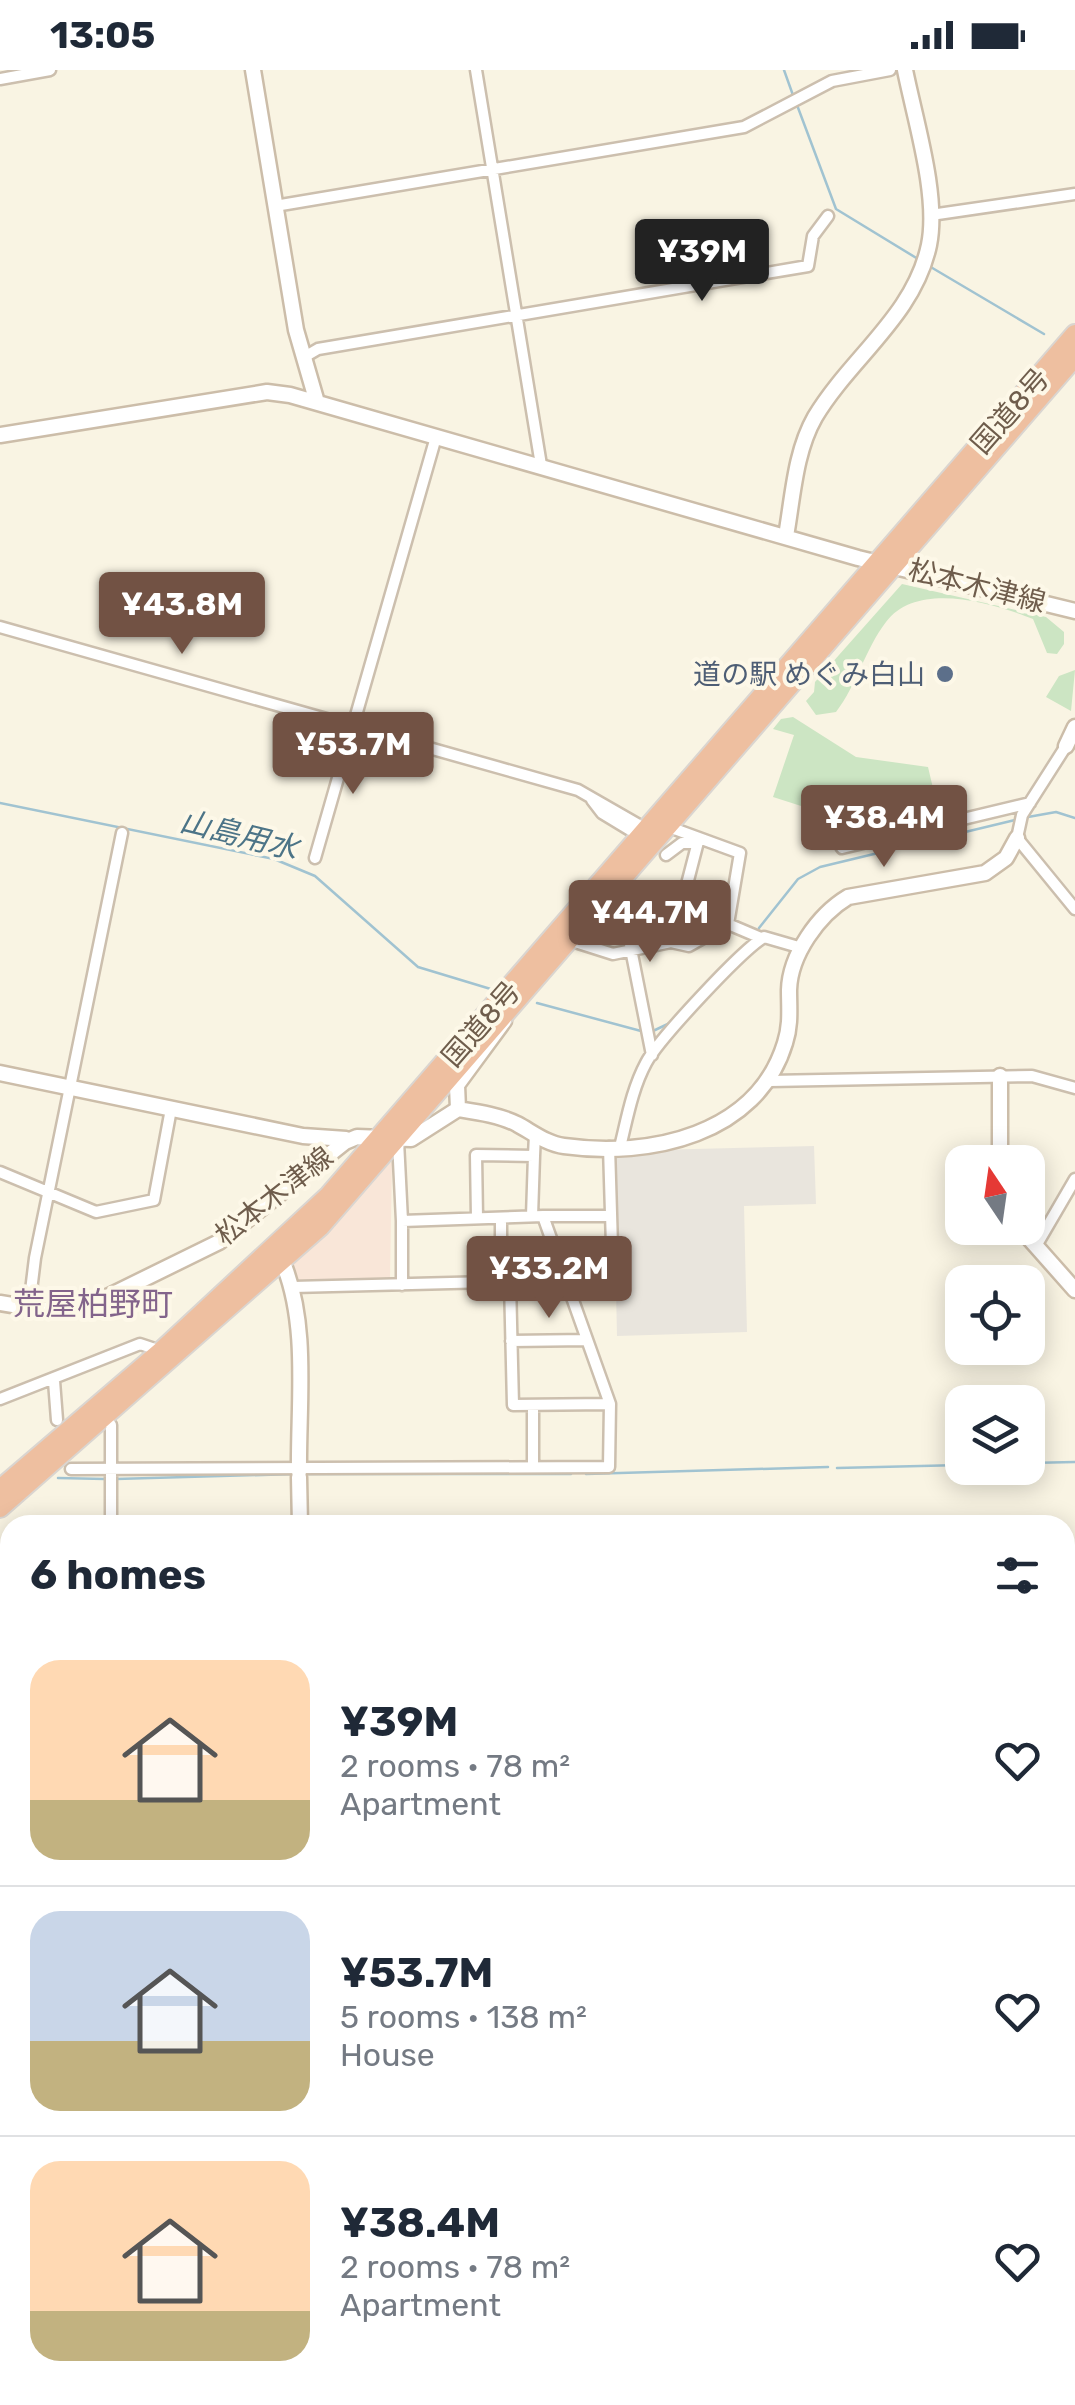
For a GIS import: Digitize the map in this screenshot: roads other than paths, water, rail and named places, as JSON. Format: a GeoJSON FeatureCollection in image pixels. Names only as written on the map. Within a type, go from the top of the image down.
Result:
{"type":"FeatureCollection","features":[{"type":"Feature","properties":{"kind":"highway","name":"国道8号"},"geometry":{"type":"LineString","coordinates":[[0,1489],[161,1351],[390,1140],[638,829],[1075,334]]}},
{"type":"Feature","properties":{"kind":"highway","name":"国道8号"},"geometry":{"type":"LineString","coordinates":[[0,1508],[283,1263],[572,941],[1075,358]]}},
{"type":"Feature","properties":{"kind":"street"},"geometry":{"type":"LineString","coordinates":[[0,79],[50,70]]}},
{"type":"Feature","properties":{"kind":"street"},"geometry":{"type":"LineString","coordinates":[[252,70],[296,330],[316,399]]}},
{"type":"Feature","properties":{"kind":"street"},"geometry":{"type":"LineString","coordinates":[[476,70],[541,465]]}},
{"type":"Feature","properties":{"kind":"street"},"geometry":{"type":"LineString","coordinates":[[275,206],[744,126],[832,80],[890,70]]}},
{"type":"Feature","properties":{"kind":"street"},"geometry":{"type":"LineString","coordinates":[[786,536],[802,444],[815,417],[918,286],[931,215],[906,70]]}},
{"type":"Feature","properties":{"kind":"street"},"geometry":{"type":"LineString","coordinates":[[931,215],[1075,194]]}},
{"type":"Feature","properties":{"kind":"street"},"geometry":{"type":"LineString","coordinates":[[306,356],[318,349],[808,266],[813,236],[828,216]]}},
{"type":"Feature","properties":{"kind":"street","name":"松本木津線"},"geometry":{"type":"LineString","coordinates":[[0,435],[267,392],[316,399],[786,536],[1075,611]]}},
{"type":"Feature","properties":{"kind":"street"},"geometry":{"type":"LineString","coordinates":[[315,858],[436,437]]}},
{"type":"Feature","properties":{"kind":"street"},"geometry":{"type":"LineString","coordinates":[[0,628],[353,724],[590,797],[638,829]]}},
{"type":"Feature","properties":{"kind":"street"},"geometry":{"type":"LineString","coordinates":[[402,1285],[402,1221],[390,1140],[425,1134],[445,1114],[458,1109],[513,1122],[561,1146],[676,1142],[744,1106],[770,1081],[786,1042],[792,971],[802,948],[825,916],[848,897],[985,873],[1006,858],[1030,803],[1075,727]]}},
{"type":"Feature","properties":{"kind":"street"},"geometry":{"type":"LineString","coordinates":[[823,817],[842,848],[1030,803]]}},
{"type":"Feature","properties":{"kind":"street"},"geometry":{"type":"LineString","coordinates":[[1020,825],[1075,909]]}},
{"type":"Feature","properties":{"kind":"street"},"geometry":{"type":"LineString","coordinates":[[572,941],[613,954],[671,942],[699,944],[727,924],[740,852],[698,841],[668,827]]}},
{"type":"Feature","properties":{"kind":"street"},"geometry":{"type":"LineString","coordinates":[[29,1307],[122,833]]}},
{"type":"Feature","properties":{"kind":"street"},"geometry":{"type":"LineString","coordinates":[[666,855],[682,843],[698,841]]}},
{"type":"Feature","properties":{"kind":"street"},"geometry":{"type":"LineString","coordinates":[[680,910],[698,841]]}},
{"type":"Feature","properties":{"kind":"street"},"geometry":{"type":"LineString","coordinates":[[652,1055],[626,924],[680,910],[802,948]]}},
{"type":"Feature","properties":{"kind":"street"},"geometry":{"type":"LineString","coordinates":[[666,914],[671,942]]}},
{"type":"Feature","properties":{"kind":"street"},"geometry":{"type":"LineString","coordinates":[[293,1287],[612,1279],[614,1147],[634,1090],[652,1055],[739,956],[761,938]]}},
{"type":"Feature","properties":{"kind":"street"},"geometry":{"type":"LineString","coordinates":[[458,1109],[457,1084],[497,1036],[507,1015]]}},
{"type":"Feature","properties":{"kind":"street"},"geometry":{"type":"LineString","coordinates":[[0,1074],[331,1140],[357,1137]]}},
{"type":"Feature","properties":{"kind":"street"},"geometry":{"type":"LineString","coordinates":[[1000,1076],[1000,1145]]}},
{"type":"Feature","properties":{"kind":"street"},"geometry":{"type":"LineString","coordinates":[[770,1081],[1032,1076],[1075,1088]]}},
{"type":"Feature","properties":{"kind":"street"},"geometry":{"type":"LineString","coordinates":[[0,1172],[96,1212],[154,1200],[171,1109]]}},
{"type":"Feature","properties":{"kind":"street"},"geometry":{"type":"LineString","coordinates":[[71,1470],[299,1472],[609,1466],[610,1404],[568,1282],[538,1216],[534,1134]]}},
{"type":"Feature","properties":{"kind":"street","name":"松本木津線"},"geometry":{"type":"LineString","coordinates":[[0,1303],[71,1308],[105,1298],[219,1242],[321,1164],[333,1150],[357,1137],[390,1140]]}},
{"type":"Feature","properties":{"kind":"street"},"geometry":{"type":"LineString","coordinates":[[477,1218],[476,1154],[534,1156]]}},
{"type":"Feature","properties":{"kind":"street"},"geometry":{"type":"LineString","coordinates":[[321,1164],[330,1195]]}},
{"type":"Feature","properties":{"kind":"street"},"geometry":{"type":"LineString","coordinates":[[1075,1179],[1036,1246],[1075,1290]]}},
{"type":"Feature","properties":{"kind":"street"},"geometry":{"type":"LineString","coordinates":[[402,1221],[610,1216]]}},
{"type":"Feature","properties":{"kind":"street"},"geometry":{"type":"LineString","coordinates":[[501,1219],[513,1405],[610,1404]]}},
{"type":"Feature","properties":{"kind":"street"},"geometry":{"type":"LineString","coordinates":[[283,1263],[293,1287],[300,1515]]}},
{"type":"Feature","properties":{"kind":"street"},"geometry":{"type":"LineString","coordinates":[[511,1341],[588,1340]]}},
{"type":"Feature","properties":{"kind":"street"},"geometry":{"type":"LineString","coordinates":[[0,1399],[140,1344],[161,1351]]}},
{"type":"Feature","properties":{"kind":"street"},"geometry":{"type":"LineString","coordinates":[[54,1381],[57,1420]]}},
{"type":"Feature","properties":{"kind":"street"},"geometry":{"type":"LineString","coordinates":[[532,1406],[533,1466]]}},
{"type":"Feature","properties":{"kind":"street"},"geometry":{"type":"LineString","coordinates":[[104,1418],[111,1425],[111,1515]]}},
{"type":"Feature","properties":{"kind":"waterway"},"geometry":{"type":"LineString","coordinates":[[784,70],[794,98]]}},
{"type":"Feature","properties":{"kind":"waterway"},"geometry":{"type":"LineString","coordinates":[[797,105],[836,209],[918,259]]}},
{"type":"Feature","properties":{"kind":"waterway"},"geometry":{"type":"LineString","coordinates":[[929,266],[1044,334]]}},
{"type":"Feature","properties":{"kind":"waterway","name":"山島用水"},"geometry":{"type":"LineString","coordinates":[[0,803],[274,859],[315,876],[418,967],[494,990]]}},
{"type":"Feature","properties":{"kind":"waterway","name":"山島用水"},"geometry":{"type":"LineString","coordinates":[[1028,817],[1056,812],[1075,818]]}},
{"type":"Feature","properties":{"kind":"waterway","name":"山島用水"},"geometry":{"type":"LineString","coordinates":[[759,928],[798,879],[820,867],[1015,820]]}},
{"type":"Feature","properties":{"kind":"waterway","name":"山島用水"},"geometry":{"type":"LineString","coordinates":[[740,951],[749,941]]}},
{"type":"Feature","properties":{"kind":"waterway","name":"山島用水"},"geometry":{"type":"LineString","coordinates":[[537,1003],[641,1031]]}},
{"type":"Feature","properties":{"kind":"waterway","name":"山島用水"},"geometry":{"type":"LineString","coordinates":[[653,1031],[672,1022]]}},
{"type":"Feature","properties":{"kind":"waterway"},"geometry":{"type":"LineString","coordinates":[[1045,1463],[1075,1462]]}},
{"type":"Feature","properties":{"kind":"waterway"},"geometry":{"type":"LineString","coordinates":[[837,1468],[945,1465]]}},
{"type":"Feature","properties":{"kind":"waterway"},"geometry":{"type":"LineString","coordinates":[[586,1474],[828,1467]]}},
{"type":"Feature","properties":{"kind":"waterway"},"geometry":{"type":"LineString","coordinates":[[116,1479],[295,1474]]}},
{"type":"Feature","properties":{"kind":"waterway"},"geometry":{"type":"LineString","coordinates":[[303,1474],[571,1474]]}},
{"type":"Feature","properties":{"kind":"waterway"},"geometry":{"type":"LineString","coordinates":[[58,1478],[105,1479]]}},
{"type":"Feature","properties":{"kind":"place","name":"道の駅 めぐみ白山"},"geometry":{"type":"Point","coordinates":[945,674]}},
{"type":"Feature","properties":{"kind":"district","name":"荒屋柏野町"},"geometry":{"type":"Point","coordinates":[93,1304]}}]}
